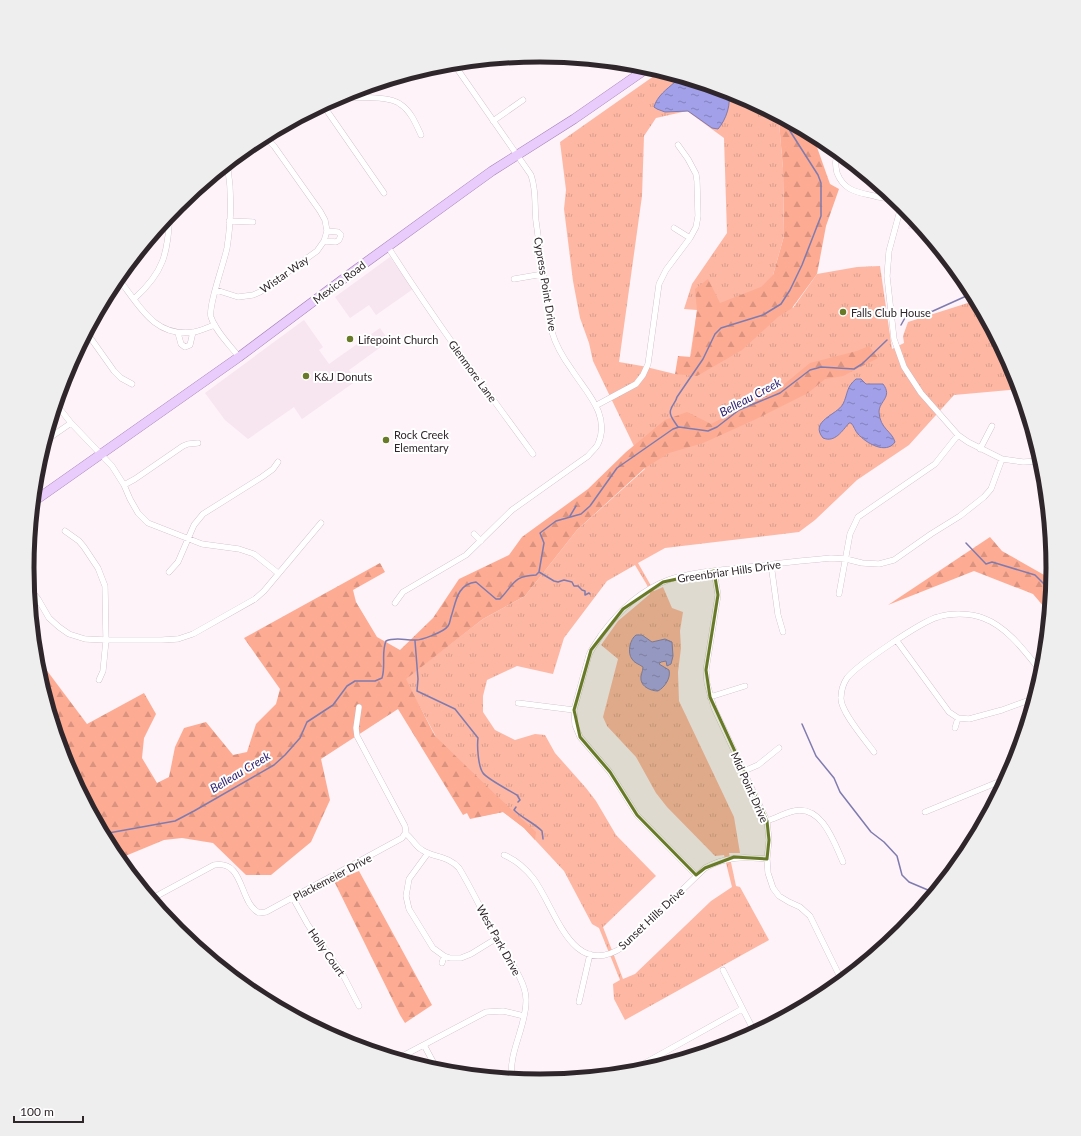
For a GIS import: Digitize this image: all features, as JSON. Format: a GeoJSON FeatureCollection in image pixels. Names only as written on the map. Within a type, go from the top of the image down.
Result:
{"type":"FeatureCollection","features":[{"type":"Feature","properties":{"kind":"main road","name":"Mexico Road"},"geometry":{"type":"LineString","coordinates":[[39,499],[239,357],[492,171],[574,119],[641,72]]}},
{"type":"Feature","properties":{"kind":"street","name":"Cypress Point Drive"},"geometry":{"type":"LineString","coordinates":[[395,603],[403,592],[466,556],[512,510],[588,456],[598,445],[602,431],[601,418],[597,406],[570,369],[555,340],[543,274],[536,216],[535,188],[530,173],[458,70]]}},
{"type":"Feature","properties":{"kind":"street"},"geometry":{"type":"LineString","coordinates":[[352,98],[387,98],[402,104],[412,116],[421,135]]}},
{"type":"Feature","properties":{"kind":"street"},"geometry":{"type":"LineString","coordinates":[[493,121],[523,100]]}},
{"type":"Feature","properties":{"kind":"street"},"geometry":{"type":"LineString","coordinates":[[326,109],[384,193]]}},
{"type":"Feature","properties":{"kind":"street"},"geometry":{"type":"LineString","coordinates":[[269,141],[294,172],[320,211],[325,220],[327,231]]}},
{"type":"Feature","properties":{"kind":"street"},"geometry":{"type":"LineString","coordinates":[[597,406],[636,384],[643,374],[648,364],[659,284],[666,270],[690,238],[696,227],[698,216],[697,181],[693,168],[678,145]]}},
{"type":"Feature","properties":{"kind":"street"},"geometry":{"type":"LineString","coordinates":[[836,157],[836,169],[846,186],[853,191],[862,194],[887,199]]}},
{"type":"Feature","properties":{"kind":"street"},"geometry":{"type":"LineString","coordinates":[[228,169],[231,197],[227,248],[211,308],[211,316],[215,325],[239,357]]}},
{"type":"Feature","properties":{"kind":"street"},"geometry":{"type":"LineString","coordinates":[[898,209],[889,251],[887,272],[894,339],[904,367],[921,393],[958,435],[980,449],[1002,458],[1023,462],[1035,461]]}},
{"type":"Feature","properties":{"kind":"street"},"geometry":{"type":"LineString","coordinates":[[230,221],[253,222]]}},
{"type":"Feature","properties":{"kind":"street"},"geometry":{"type":"LineString","coordinates":[[134,299],[147,288],[158,273],[165,256],[169,224]]}},
{"type":"Feature","properties":{"kind":"street"},"geometry":{"type":"LineString","coordinates":[[674,228],[690,238]]}},
{"type":"Feature","properties":{"kind":"street","name":"Wistar Way"},"geometry":{"type":"LineString","coordinates":[[216,290],[238,297],[246,297],[260,292],[317,251],[324,241],[327,231],[338,232],[340,237],[336,242],[324,241]]}},
{"type":"Feature","properties":{"kind":"street","name":"Glenmore Lane"},"geometry":{"type":"LineString","coordinates":[[388,247],[469,366],[533,454]]}},
{"type":"Feature","properties":{"kind":"street"},"geometry":{"type":"LineString","coordinates":[[514,278],[543,274]]}},
{"type":"Feature","properties":{"kind":"street"},"geometry":{"type":"LineString","coordinates":[[122,283],[144,313],[155,324],[162,328],[178,333],[193,332],[215,325]]}},
{"type":"Feature","properties":{"kind":"street"},"geometry":{"type":"LineString","coordinates":[[178,333],[181,344],[185,347],[190,345],[193,332]]}},
{"type":"Feature","properties":{"kind":"street"},"geometry":{"type":"LineString","coordinates":[[90,337],[114,371],[121,378],[132,384]]}},
{"type":"Feature","properties":{"kind":"street"},"geometry":{"type":"LineString","coordinates":[[60,409],[70,423],[102,454],[112,466],[124,485],[138,513],[148,523],[202,544],[239,549],[254,554],[278,573]]}},
{"type":"Feature","properties":{"kind":"street"},"geometry":{"type":"LineString","coordinates":[[51,437],[70,423]]}},
{"type":"Feature","properties":{"kind":"street"},"geometry":{"type":"LineString","coordinates":[[980,449],[992,426]]}},
{"type":"Feature","properties":{"kind":"street"},"geometry":{"type":"LineString","coordinates":[[839,594],[850,534],[858,517],[935,464],[958,435]]}},
{"type":"Feature","properties":{"kind":"street"},"geometry":{"type":"LineString","coordinates":[[124,485],[183,446],[198,443]]}},
{"type":"Feature","properties":{"kind":"street","name":"Greenbriar Hills Drive"},"geometry":{"type":"LineString","coordinates":[[696,875],[637,815],[610,772],[580,737],[575,725],[574,710],[591,650],[606,628],[623,609],[636,598],[663,582],[676,577],[771,564],[831,558],[879,564],[894,560],[960,516],[984,497],[990,489],[1002,458]]}},
{"type":"Feature","properties":{"kind":"street"},"geometry":{"type":"LineString","coordinates":[[169,572],[178,562],[194,525],[203,514],[262,477],[273,469],[278,462]]}},
{"type":"Feature","properties":{"kind":"street"},"geometry":{"type":"LineString","coordinates":[[35,595],[49,618],[69,634],[85,639],[173,640],[193,634],[255,599],[264,591],[321,523]]}},
{"type":"Feature","properties":{"kind":"street"},"geometry":{"type":"LineString","coordinates":[[65,531],[79,541],[84,547],[94,560],[102,576],[106,596],[106,640],[103,671],[98,680]]}},
{"type":"Feature","properties":{"kind":"street"},"geometry":{"type":"LineString","coordinates":[[474,534],[481,541]]}},
{"type":"Feature","properties":{"kind":"street"},"geometry":{"type":"LineString","coordinates":[[771,564],[777,609],[783,632]]}},
{"type":"Feature","properties":{"kind":"street","name":"Mid Point Drive"},"geometry":{"type":"LineString","coordinates":[[714,571],[718,595],[706,670],[710,697],[767,821],[769,840],[767,859],[768,873],[773,888],[779,896],[800,907],[810,916],[840,976]]}},
{"type":"Feature","properties":{"kind":"street"},"geometry":{"type":"LineString","coordinates":[[874,752],[845,710],[840,700],[843,685],[853,672],[926,621],[938,616],[950,614],[982,617],[1005,630],[1037,668]]}},
{"type":"Feature","properties":{"kind":"street"},"geometry":{"type":"LineString","coordinates":[[897,641],[950,712],[958,718],[969,719],[1002,710],[1030,700]]}},
{"type":"Feature","properties":{"kind":"street"},"geometry":{"type":"LineString","coordinates":[[710,697],[745,686]]}},
{"type":"Feature","properties":{"kind":"street"},"geometry":{"type":"LineString","coordinates":[[518,703],[574,710]]}},
{"type":"Feature","properties":{"kind":"street"},"geometry":{"type":"LineString","coordinates":[[359,707],[356,728],[357,736],[405,826],[406,834]]}},
{"type":"Feature","properties":{"kind":"street"},"geometry":{"type":"LineString","coordinates":[[955,728],[958,718]]}},
{"type":"Feature","properties":{"kind":"street"},"geometry":{"type":"LineString","coordinates":[[744,771],[758,766],[779,748]]}},
{"type":"Feature","properties":{"kind":"street"},"geometry":{"type":"LineString","coordinates":[[926,812],[1000,782]]}},
{"type":"Feature","properties":{"kind":"street"},"geometry":{"type":"LineString","coordinates":[[767,821],[794,811],[805,811],[815,815],[824,824],[843,862]]}},
{"type":"Feature","properties":{"kind":"street","name":"West Park Drive"},"geometry":{"type":"LineString","coordinates":[[406,834],[421,849],[428,853],[452,861],[459,868],[520,980],[526,994],[526,1004],[511,1062],[512,1073]]}},
{"type":"Feature","properties":{"kind":"street","name":"Plackemeier Drive"},"geometry":{"type":"LineString","coordinates":[[156,897],[214,865],[220,864],[225,865],[232,870],[239,881],[248,903],[259,913],[266,912],[396,842],[406,834]]}},
{"type":"Feature","properties":{"kind":"street"},"geometry":{"type":"LineString","coordinates":[[428,853],[409,879],[407,901],[409,909],[432,946],[437,952],[444,956],[455,958],[466,956],[497,938]]}},
{"type":"Feature","properties":{"kind":"street"},"geometry":{"type":"LineString","coordinates":[[504,856],[516,860],[532,877],[545,896],[562,930],[571,943],[583,952],[590,954],[579,1002]]}},
{"type":"Feature","properties":{"kind":"street","name":"Sunset Hills Drive"},"geometry":{"type":"LineString","coordinates":[[590,954],[602,955],[623,947],[696,875],[714,863],[727,858],[742,857],[767,859]]}},
{"type":"Feature","properties":{"kind":"street","name":"Holly Court"},"geometry":{"type":"LineString","coordinates":[[293,898],[308,925],[342,973],[359,1006]]}},
{"type":"Feature","properties":{"kind":"street"},"geometry":{"type":"LineString","coordinates":[[442,963],[444,956]]}},
{"type":"Feature","properties":{"kind":"street"},"geometry":{"type":"LineString","coordinates":[[723,970],[752,1028]]}},
{"type":"Feature","properties":{"kind":"street"},"geometry":{"type":"LineString","coordinates":[[643,1064],[742,1009]]}},
{"type":"Feature","properties":{"kind":"street"},"geometry":{"type":"LineString","coordinates":[[404,1055],[486,1012],[500,1010],[524,1016]]}},
{"type":"Feature","properties":{"kind":"street"},"geometry":{"type":"LineString","coordinates":[[424,1045],[434,1063]]}},
{"type":"Feature","properties":{"kind":"highlighted area"},"geometry":{"type":"Polygon","coordinates":[[[714,571],[718,595],[706,670],[710,697],[767,821],[769,840],[767,859],[734,857],[705,868],[696,875],[637,815],[610,772],[580,737],[574,710],[591,650],[623,609],[663,582],[714,571]]]}},
{"type":"Feature","properties":{"kind":"shaded area"},"geometry":{"type":"Polygon","coordinates":[[[910,222],[916,228],[908,229],[910,222]]]}},
{"type":"Feature","properties":{"kind":"shaded area"},"geometry":{"type":"Polygon","coordinates":[[[390,257],[413,289],[376,315],[369,305],[350,318],[335,297],[390,257]]]}},
{"type":"Feature","properties":{"kind":"shaded area"},"geometry":{"type":"Polygon","coordinates":[[[304,320],[323,347],[319,350],[329,364],[380,328],[389,341],[349,370],[356,381],[302,419],[294,407],[248,439],[225,420],[205,393],[304,320]]]}},
{"type":"Feature","properties":{"kind":"green space"},"geometry":{"type":"Polygon","coordinates":[[[655,75],[703,88],[734,100],[779,121],[783,169],[784,236],[773,275],[793,308],[817,274],[857,267],[880,266],[892,349],[904,343],[903,336],[908,322],[971,302],[995,344],[1014,390],[954,395],[909,445],[857,480],[815,520],[799,532],[665,548],[638,563],[654,591],[663,587],[672,608],[683,612],[680,631],[681,648],[678,672],[679,701],[734,817],[740,853],[729,853],[736,886],[740,887],[769,940],[625,1020],[614,999],[613,984],[620,980],[599,928],[592,924],[564,871],[524,828],[503,812],[472,818],[434,733],[405,679],[483,619],[525,596],[577,530],[645,469],[593,361],[589,343],[580,318],[573,281],[564,209],[566,190],[560,142],[655,75]],[[687,111],[656,118],[644,136],[642,196],[619,362],[675,374],[690,357],[697,310],[684,309],[692,284],[727,233],[724,138],[687,111]],[[635,565],[607,581],[564,638],[553,674],[517,666],[487,680],[483,696],[483,712],[495,730],[515,740],[535,734],[545,735],[555,753],[596,801],[616,835],[656,876],[603,927],[623,979],[635,974],[711,901],[732,887],[724,855],[715,856],[667,807],[656,793],[636,757],[607,726],[603,717],[618,659],[601,645],[618,621],[650,594],[647,585],[635,565]]]}},
{"type":"Feature","properties":{"kind":"green space"},"geometry":{"type":"Polygon","coordinates":[[[779,122],[794,129],[815,143],[830,184],[839,189],[826,226],[817,274],[792,308],[778,317],[742,350],[697,376],[675,374],[678,356],[691,357],[697,310],[695,289],[708,279],[720,303],[761,287],[773,275],[784,236],[783,169],[779,122]]]}},
{"type":"Feature","properties":{"kind":"green space"},"geometry":{"type":"Polygon","coordinates":[[[869,346],[878,358],[843,376],[825,379],[808,393],[754,420],[703,443],[669,453],[645,468],[577,530],[525,596],[483,619],[406,679],[435,736],[536,832],[535,840],[524,828],[503,812],[470,819],[467,813],[463,815],[398,709],[321,759],[330,800],[311,842],[271,875],[246,875],[213,843],[182,838],[164,840],[124,856],[119,849],[86,792],[73,762],[51,699],[44,667],[87,724],[144,693],[156,714],[144,738],[142,758],[157,783],[169,777],[175,747],[184,728],[206,722],[233,755],[247,752],[256,724],[276,704],[280,689],[244,638],[380,563],[385,572],[353,590],[356,602],[377,637],[400,650],[433,618],[459,579],[509,555],[522,537],[588,489],[626,452],[665,420],[687,412],[711,424],[776,391],[810,363],[857,351],[869,346]]]}},
{"type":"Feature","properties":{"kind":"green space"},"geometry":{"type":"Polygon","coordinates":[[[990,537],[1002,551],[1047,576],[1045,610],[1033,594],[974,571],[888,605],[990,537]]]}},
{"type":"Feature","properties":{"kind":"green space"},"geometry":{"type":"Polygon","coordinates":[[[359,871],[432,1005],[405,1023],[334,881],[359,871]]]}},
{"type":"Feature","properties":{"kind":"water"},"geometry":{"type":"Polygon","coordinates":[[[675,82],[703,88],[729,98],[728,111],[724,121],[718,129],[712,128],[688,111],[665,112],[654,107],[660,96],[675,82]]]}},
{"type":"Feature","properties":{"kind":"water"},"geometry":{"type":"Polygon","coordinates":[[[856,379],[861,379],[866,384],[883,384],[886,388],[886,396],[879,412],[880,418],[895,442],[887,448],[881,448],[866,441],[858,434],[851,423],[849,423],[835,438],[823,438],[820,432],[819,427],[826,419],[840,408],[849,388],[856,379]]]}},
{"type":"Feature","properties":{"kind":"water"},"geometry":{"type":"Polygon","coordinates":[[[636,635],[642,635],[652,642],[665,639],[672,642],[673,656],[671,664],[667,666],[666,661],[659,664],[669,670],[669,676],[665,685],[658,691],[643,685],[641,678],[643,667],[634,662],[630,656],[630,646],[636,635]]]}},
{"type":"Feature","properties":{"kind":"waterway"},"geometry":{"type":"LineString","coordinates":[[678,427],[671,416],[670,411],[677,397],[703,359],[715,334],[721,328],[763,315],[781,304],[790,290],[802,265],[821,216],[821,183],[818,175],[790,131],[789,126]]}},
{"type":"Feature","properties":{"kind":"waterway","name":"Belleau Creek"},"geometry":{"type":"LineString","coordinates":[[901,325],[906,316],[933,311],[967,296]]}},
{"type":"Feature","properties":{"kind":"waterway","name":"Belleau Creek"},"geometry":{"type":"LineString","coordinates":[[109,833],[175,821],[274,765],[300,738],[307,722],[333,705],[347,686],[355,681],[375,681],[382,678],[386,641],[396,639],[417,640],[432,636],[446,628],[449,624],[458,595],[461,590],[470,583],[476,582],[496,599],[500,599],[515,581],[523,577],[536,575],[539,572],[544,543],[540,533],[556,521],[581,514],[590,506],[617,468],[673,429],[679,427],[708,431],[717,427],[739,410],[780,393],[810,370],[821,367],[854,369],[862,364],[887,340]]}},
{"type":"Feature","properties":{"kind":"waterway"},"geometry":{"type":"LineString","coordinates":[[570,516],[576,506]]}},
{"type":"Feature","properties":{"kind":"waterway"},"geometry":{"type":"LineString","coordinates":[[966,543],[986,564],[992,562],[1035,575],[1046,586]]}},
{"type":"Feature","properties":{"kind":"waterway"},"geometry":{"type":"LineString","coordinates":[[539,572],[554,581],[558,582],[564,580],[572,582],[574,586],[578,586],[585,591],[585,595],[590,594]]}},
{"type":"Feature","properties":{"kind":"waterway"},"geometry":{"type":"LineString","coordinates":[[415,641],[418,679],[417,691],[455,709],[478,738],[479,761],[483,773],[493,781],[517,795],[520,800],[518,802]]}},
{"type":"Feature","properties":{"kind":"waterway"},"geometry":{"type":"LineString","coordinates":[[802,724],[816,756],[834,778],[840,792],[871,832],[884,842],[897,856],[902,875],[909,882],[930,891]]}},
{"type":"Feature","properties":{"kind":"waterway"},"geometry":{"type":"LineString","coordinates":[[516,807],[514,810],[542,831],[543,839]]}},
{"type":"Feature","properties":{"kind":"place","name":"Falls Club House"},"geometry":{"type":"Point","coordinates":[843,312]}},
{"type":"Feature","properties":{"kind":"place","name":"Lifepoint Church"},"geometry":{"type":"Point","coordinates":[350,339]}},
{"type":"Feature","properties":{"kind":"place","name":"K&J Donuts"},"geometry":{"type":"Point","coordinates":[306,376]}},
{"type":"Feature","properties":{"kind":"place","name":"Rock Creek Elementary"},"geometry":{"type":"Point","coordinates":[386,440]}}]}
